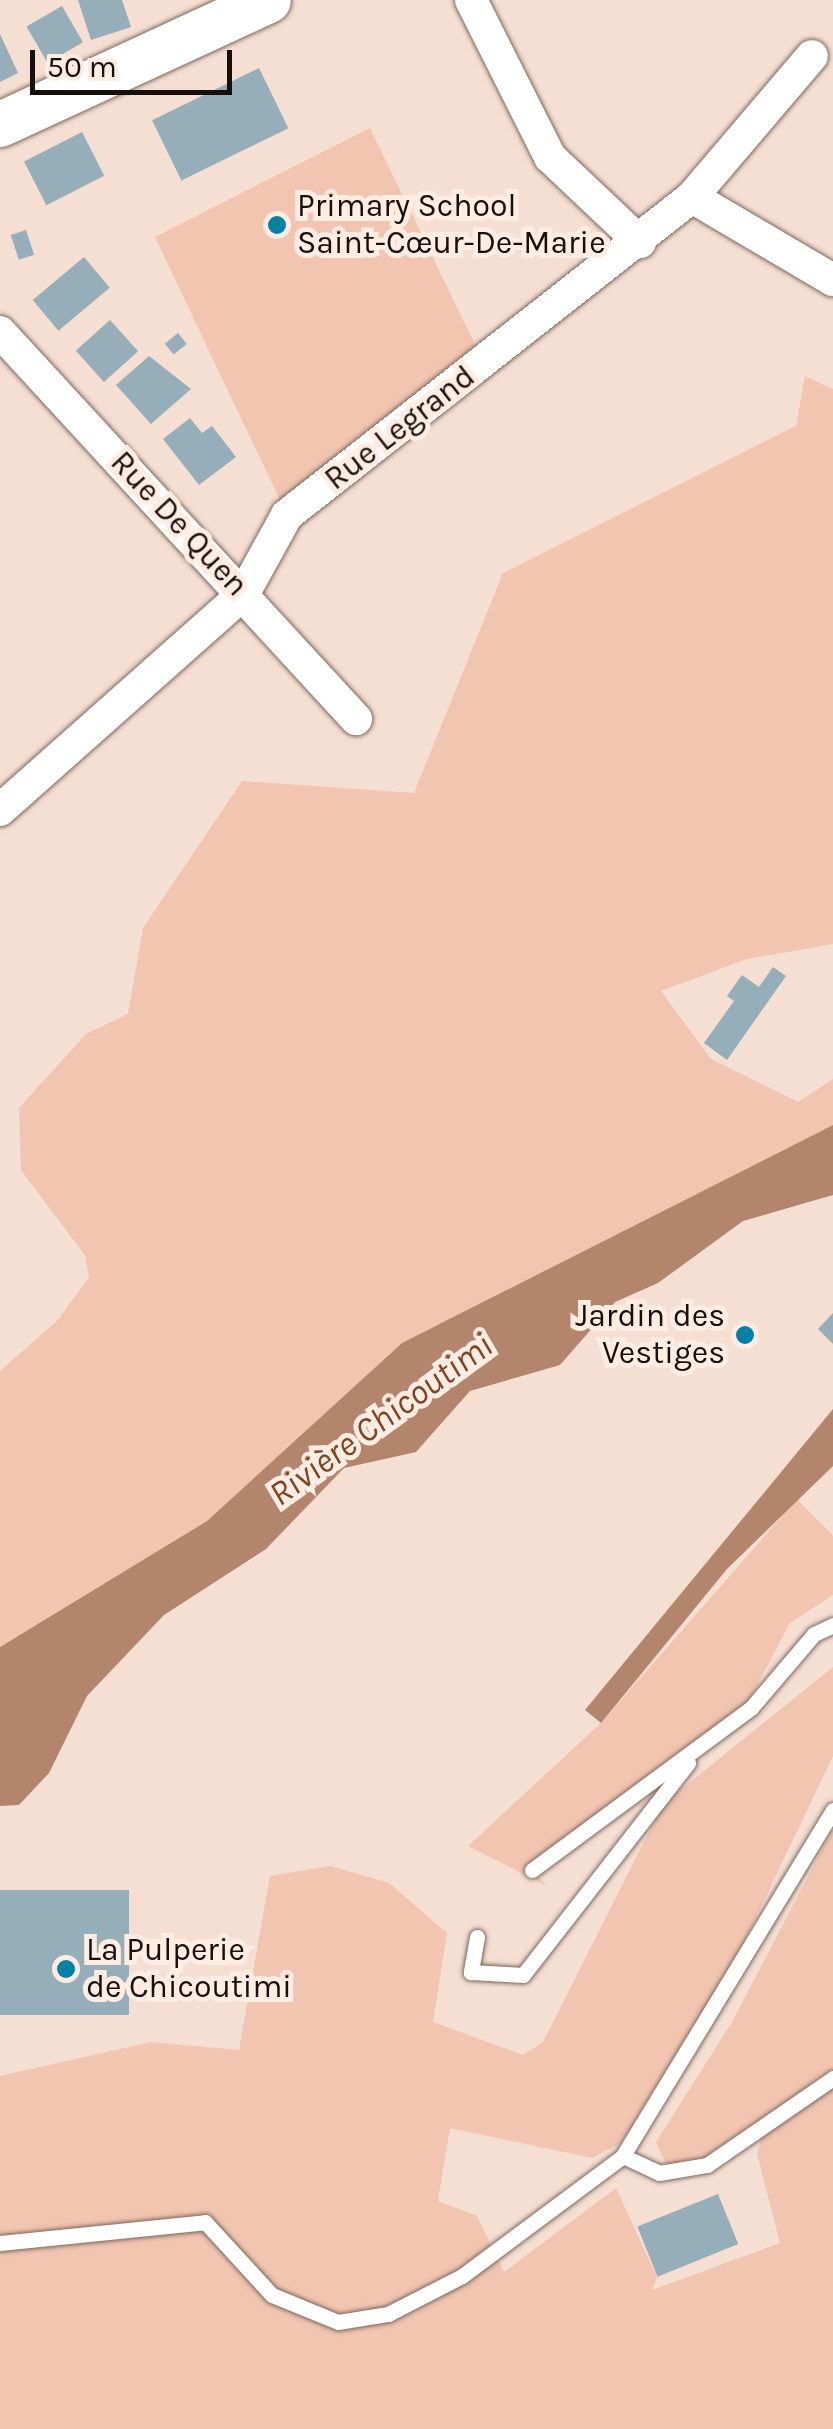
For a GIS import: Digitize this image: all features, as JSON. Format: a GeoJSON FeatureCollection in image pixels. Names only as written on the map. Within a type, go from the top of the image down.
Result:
{"type":"FeatureCollection","features":[{"type":"Feature","properties":{"kind":"street"},"geometry":{"type":"LineString","coordinates":[[0,124],[268,0]]}},
{"type":"Feature","properties":{"kind":"street"},"geometry":{"type":"LineString","coordinates":[[471,0],[550,156],[640,242]]}},
{"type":"Feature","properties":{"kind":"street","name":"Rue Legrand"},"geometry":{"type":"LineString","coordinates":[[0,810],[244,593],[288,515],[640,242],[692,196],[812,56]]}},
{"type":"Feature","properties":{"kind":"street"},"geometry":{"type":"LineString","coordinates":[[692,196],[833,280]]}},
{"type":"Feature","properties":{"kind":"street","name":"Rue De Quen"},"geometry":{"type":"LineString","coordinates":[[0,332],[356,719]]}},
{"type":"Feature","properties":{"kind":"lane"},"geometry":{"type":"LineString","coordinates":[[532,1870],[705,1746],[833,1625]]}},
{"type":"Feature","properties":{"kind":"lane"},"geometry":{"type":"LineString","coordinates":[[477,1937],[471,1972],[490,1980],[523,1975],[705,1746]]}},
{"type":"Feature","properties":{"kind":"lane"},"geometry":{"type":"LineString","coordinates":[[0,2243],[205,2222],[272,2294],[338,2322],[388,2314],[462,2276],[622,2156],[833,1810]]}},
{"type":"Feature","properties":{"kind":"lane"},"geometry":{"type":"LineString","coordinates":[[622,2156],[659,2172],[707,2165],[833,2078]]}},
{"type":"Feature","properties":{"kind":"shaded area","name":"Primary School Saint-Cœur-De-Marie"},"geometry":{"type":"Polygon","coordinates":[[[370,128],[484,363],[287,515],[155,237],[370,128]]]}},
{"type":"Feature","properties":{"kind":"shaded area"},"geometry":{"type":"Polygon","coordinates":[[[805,376],[833,389],[833,944],[747,959],[661,991],[711,1059],[798,1102],[833,1079],[833,1125],[402,1343],[207,1521],[0,1647],[0,1371],[58,1320],[89,1277],[85,1255],[21,1170],[19,1108],[86,1034],[128,1014],[143,928],[242,781],[414,793],[503,573],[796,426],[805,376]]]}},
{"type":"Feature","properties":{"kind":"shaded area"},"geometry":{"type":"Polygon","coordinates":[[[797,1499],[833,1536],[833,1595],[790,1623],[746,1706],[532,1870],[547,1886],[468,1846],[601,1723],[797,1499]]]}},
{"type":"Feature","properties":{"kind":"shaded area"},"geometry":{"type":"Polygon","coordinates":[[[833,1667],[833,1756],[739,1953],[621,2143],[592,2158],[450,2128],[438,2201],[477,2216],[504,2272],[616,2188],[657,2277],[652,2290],[780,2243],[757,2154],[766,2120],[698,2165],[667,2167],[656,2142],[732,2022],[833,1829],[833,2429],[0,2429],[0,2076],[151,2042],[239,2050],[270,1876],[330,1866],[389,1883],[447,1933],[433,2022],[523,2055],[543,2042],[663,1804],[833,1667]]]}},
{"type":"Feature","properties":{"kind":"water","name":"Rivière Chicoutimi"},"geometry":{"type":"Polygon","coordinates":[[[833,1125],[833,1195],[743,1221],[658,1283],[615,1302],[560,1365],[470,1391],[416,1452],[344,1468],[266,1549],[164,1615],[87,1696],[49,1773],[19,1805],[0,1806],[0,1647],[207,1521],[402,1343],[833,1125]]]}},
{"type":"Feature","properties":{"kind":"water"},"geometry":{"type":"Polygon","coordinates":[[[833,1409],[833,1466],[727,1569],[601,1723],[585,1710],[833,1409]]]}},
{"type":"Feature","properties":{"kind":"building"},"geometry":{"type":"Polygon","coordinates":[[[78,0],[122,0],[131,27],[91,40],[78,0]]]}},
{"type":"Feature","properties":{"kind":"building"},"geometry":{"type":"Polygon","coordinates":[[[62,6],[83,42],[47,63],[26,27],[62,6]]]}},
{"type":"Feature","properties":{"kind":"building"},"geometry":{"type":"Polygon","coordinates":[[[0,34],[18,73],[0,82],[0,34]]]}},
{"type":"Feature","properties":{"kind":"building"},"geometry":{"type":"Polygon","coordinates":[[[259,68],[288,128],[181,180],[152,120],[259,68]]]}},
{"type":"Feature","properties":{"kind":"building"},"geometry":{"type":"Polygon","coordinates":[[[82,132],[104,176],[46,205],[24,162],[82,132]]]}},
{"type":"Feature","properties":{"kind":"building"},"geometry":{"type":"Polygon","coordinates":[[[26,230],[34,255],[19,260],[11,235],[26,230]]]}},
{"type":"Feature","properties":{"kind":"building"},"geometry":{"type":"Polygon","coordinates":[[[84,257],[110,288],[58,331],[33,300],[84,257]]]}},
{"type":"Feature","properties":{"kind":"building"},"geometry":{"type":"Polygon","coordinates":[[[110,320],[138,351],[104,382],[76,351],[110,320]]]}},
{"type":"Feature","properties":{"kind":"building"},"geometry":{"type":"Polygon","coordinates":[[[178,333],[187,344],[174,355],[165,344],[178,333]]]}},
{"type":"Feature","properties":{"kind":"building"},"geometry":{"type":"Polygon","coordinates":[[[149,356],[191,389],[151,424],[116,385],[149,356]]]}},
{"type":"Feature","properties":{"kind":"building"},"geometry":{"type":"Polygon","coordinates":[[[190,418],[202,433],[212,426],[236,457],[199,485],[163,439],[190,418]]]}},
{"type":"Feature","properties":{"kind":"building"},"geometry":{"type":"Polygon","coordinates":[[[773,967],[786,976],[727,1060],[704,1043],[734,1001],[727,996],[742,975],[759,987],[773,967]]]}},
{"type":"Feature","properties":{"kind":"building"},"geometry":{"type":"Polygon","coordinates":[[[833,1313],[833,1344],[818,1329],[833,1313]]]}},
{"type":"Feature","properties":{"kind":"building","name":"La Pulperie de Chicoutimi"},"geometry":{"type":"Polygon","coordinates":[[[0,1890],[129,1890],[129,2015],[0,2015],[0,1890]]]}},
{"type":"Feature","properties":{"kind":"building"},"geometry":{"type":"Polygon","coordinates":[[[718,2194],[738,2244],[658,2277],[637,2227],[718,2194]]]}},
{"type":"Feature","properties":{"kind":"place","name":"Primary School Saint-Cœur-De-Marie"},"geometry":{"type":"Point","coordinates":[277,225]}},
{"type":"Feature","properties":{"kind":"place","name":"Jardin des Vestiges"},"geometry":{"type":"Point","coordinates":[745,1335]}},
{"type":"Feature","properties":{"kind":"place","name":"La Pulperie de Chicoutimi"},"geometry":{"type":"Point","coordinates":[66,1969]}}]}
